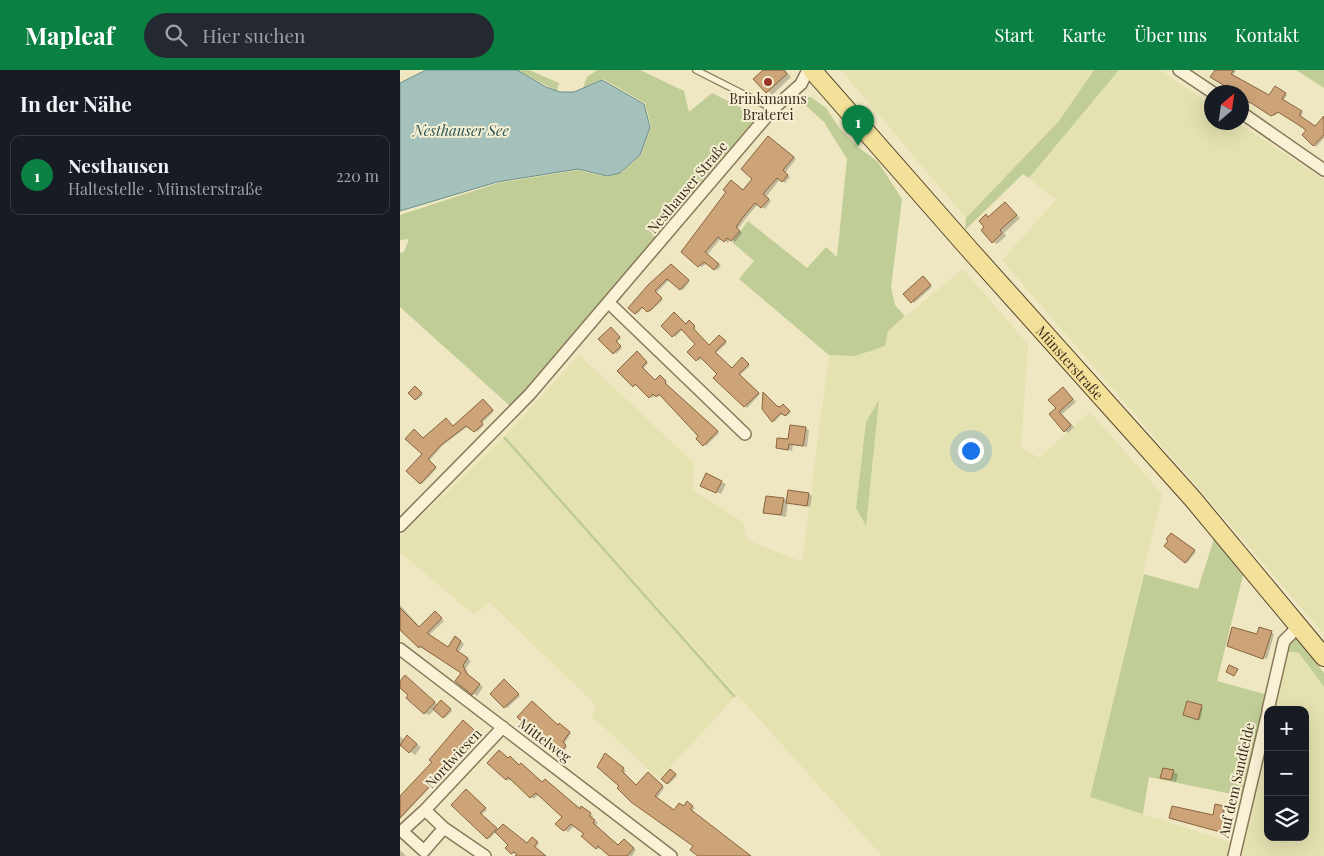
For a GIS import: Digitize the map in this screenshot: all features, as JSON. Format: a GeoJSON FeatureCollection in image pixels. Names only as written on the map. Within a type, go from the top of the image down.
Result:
{"type":"FeatureCollection","features":[{"type":"Feature","properties":{"kind":"main road","name":"Münsterstraße"},"geometry":{"type":"LineString","coordinates":[[810,70],[1192,498],[1324,657]]}},
{"type":"Feature","properties":{"kind":"street","name":"Nesthauser Straße"},"geometry":{"type":"LineString","coordinates":[[400,526],[509,417],[609,303],[773,109],[802,84],[810,70]]}},
{"type":"Feature","properties":{"kind":"street"},"geometry":{"type":"LineString","coordinates":[[1179,70],[1204,87]]}},
{"type":"Feature","properties":{"kind":"street"},"geometry":{"type":"LineString","coordinates":[[1249,118],[1324,170]]}},
{"type":"Feature","properties":{"kind":"street"},"geometry":{"type":"LineString","coordinates":[[609,303],[745,434]]}},
{"type":"Feature","properties":{"kind":"street","name":"Auf dem Sandfelde"},"geometry":{"type":"LineString","coordinates":[[1269,706],[1284,641],[1299,626]]}},
{"type":"Feature","properties":{"kind":"street","name":"Mittelweg"},"geometry":{"type":"LineString","coordinates":[[402,655],[503,727],[671,856]]}},
{"type":"Feature","properties":{"kind":"street","name":"Nordwiesen"},"geometry":{"type":"LineString","coordinates":[[444,828],[424,851],[402,831],[425,810],[503,727]]}},
{"type":"Feature","properties":{"kind":"street","name":"Auf dem Sandfelde"},"geometry":{"type":"LineString","coordinates":[[1234,856],[1264,728]]}},
{"type":"Feature","properties":{"kind":"street"},"geometry":{"type":"LineString","coordinates":[[425,810],[444,828],[486,856]]}},
{"type":"Feature","properties":{"kind":"lane"},"geometry":{"type":"LineString","coordinates":[[696,70],[773,109]]}},
{"type":"Feature","properties":{"kind":"shaded area"},"geometry":{"type":"Polygon","coordinates":[[[841,70],[1094,70],[1059,121],[966,218],[841,70]]]}},
{"type":"Feature","properties":{"kind":"shaded area"},"geometry":{"type":"Polygon","coordinates":[[[1119,70],[1160,70],[1204,100],[1204,130],[1249,130],[1324,180],[1324,634],[1002,260],[1056,200],[1029,178],[1119,70]]]}},
{"type":"Feature","properties":{"kind":"shaded area"},"geometry":{"type":"Polygon","coordinates":[[[963,269],[1028,344],[1021,447],[1039,458],[1090,412],[1162,494],[1090,797],[1236,844],[1233,856],[882,856],[505,436],[579,355],[694,463],[693,490],[743,522],[747,540],[802,562],[829,355],[855,356],[885,346],[888,331],[963,269]],[[866,422],[856,508],[866,525],[866,422]]]}},
{"type":"Feature","properties":{"kind":"shaded area"},"geometry":{"type":"Polygon","coordinates":[[[503,439],[734,698],[659,779],[592,716],[596,705],[489,602],[474,615],[400,552],[400,537],[503,439]]]}},
{"type":"Feature","properties":{"kind":"shaded area"},"geometry":{"type":"Polygon","coordinates":[[[1287,651],[1299,653],[1324,687],[1324,856],[1240,856],[1264,753],[1264,841],[1309,841],[1309,706],[1275,706],[1287,651]]]}},
{"type":"Feature","properties":{"kind":"green space"},"geometry":{"type":"Polygon","coordinates":[[[517,70],[529,70],[559,83],[557,91],[517,70]]]}},
{"type":"Feature","properties":{"kind":"green space"},"geometry":{"type":"Polygon","coordinates":[[[597,70],[640,70],[684,91],[689,112],[712,93],[758,116],[511,407],[400,307],[400,253],[404,252],[409,239],[400,240],[400,215],[498,183],[578,170],[607,177],[621,173],[641,155],[651,126],[645,103],[603,79],[583,88],[587,77],[597,70]]]}},
{"type":"Feature","properties":{"kind":"green space"},"geometry":{"type":"Polygon","coordinates":[[[1094,70],[1119,70],[1029,178],[1023,174],[965,230],[966,218],[1059,121],[1094,70]]]}},
{"type":"Feature","properties":{"kind":"green space"},"geometry":{"type":"Polygon","coordinates":[[[1296,70],[1324,70],[1324,88],[1296,70]]]}},
{"type":"Feature","properties":{"kind":"green space"},"geometry":{"type":"Polygon","coordinates":[[[796,97],[811,97],[826,108],[840,129],[857,146],[878,162],[902,199],[891,287],[895,305],[905,316],[888,331],[885,346],[855,356],[829,355],[739,279],[754,261],[732,242],[748,221],[807,268],[826,247],[837,257],[847,159],[824,122],[796,97]]]}},
{"type":"Feature","properties":{"kind":"green space"},"geometry":{"type":"Polygon","coordinates":[[[879,400],[866,526],[856,508],[866,422],[879,400]]]}},
{"type":"Feature","properties":{"kind":"green space"},"geometry":{"type":"Polygon","coordinates":[[[505,436],[736,696],[734,698],[503,438],[505,436]]]}},
{"type":"Feature","properties":{"kind":"green space"},"geometry":{"type":"Polygon","coordinates":[[[1214,539],[1243,575],[1217,681],[1268,695],[1266,706],[1264,706],[1246,797],[1149,777],[1143,814],[1090,797],[1144,574],[1198,589],[1214,539]]]}},
{"type":"Feature","properties":{"kind":"green space"},"geometry":{"type":"Polygon","coordinates":[[[1295,638],[1324,673],[1324,687],[1299,653],[1285,651],[1287,645],[1295,638]]]}},
{"type":"Feature","properties":{"kind":"water","name":"Nesthauser See"},"geometry":{"type":"Polygon","coordinates":[[[426,70],[517,70],[546,87],[560,92],[574,92],[602,80],[644,104],[650,127],[640,155],[620,173],[607,176],[578,169],[497,182],[400,211],[400,83],[426,70]]]}},
{"type":"Feature","properties":{"kind":"building","name":"Brinkmanns Braterei"},"geometry":{"type":"Polygon","coordinates":[[[763,70],[784,70],[787,74],[766,93],[753,79],[763,70]]]}},
{"type":"Feature","properties":{"kind":"building"},"geometry":{"type":"Polygon","coordinates":[[[1215,70],[1234,70],[1231,74],[1269,95],[1275,86],[1286,93],[1282,99],[1302,111],[1299,115],[1315,126],[1324,116],[1324,135],[1313,146],[1302,135],[1306,130],[1278,112],[1271,116],[1249,102],[1249,85],[1223,85],[1210,77],[1215,70]]]}},
{"type":"Feature","properties":{"kind":"building"},"geometry":{"type":"Polygon","coordinates":[[[768,136],[794,157],[783,170],[788,175],[782,182],[777,178],[763,194],[769,199],[761,208],[755,203],[736,227],[740,231],[731,241],[727,238],[724,242],[718,237],[705,252],[719,264],[714,270],[704,262],[698,267],[681,252],[726,192],[723,190],[731,180],[743,190],[752,179],[741,169],[768,136]]]}},
{"type":"Feature","properties":{"kind":"building"},"geometry":{"type":"Polygon","coordinates":[[[1005,202],[1017,215],[1000,230],[1002,233],[992,243],[981,230],[984,227],[979,221],[986,214],[988,217],[1005,202]]]}},
{"type":"Feature","properties":{"kind":"building"},"geometry":{"type":"Polygon","coordinates":[[[671,264],[689,280],[680,290],[667,279],[655,291],[662,298],[652,309],[647,312],[642,307],[635,314],[628,308],[648,285],[671,264]]]}},
{"type":"Feature","properties":{"kind":"building"},"geometry":{"type":"Polygon","coordinates":[[[923,276],[931,285],[911,303],[903,294],[923,276]]]}},
{"type":"Feature","properties":{"kind":"building"},"geometry":{"type":"Polygon","coordinates":[[[674,312],[686,324],[689,320],[695,326],[693,328],[709,345],[719,335],[726,341],[715,352],[732,368],[742,357],[749,364],[739,374],[759,393],[744,407],[713,378],[717,374],[700,357],[696,361],[687,352],[695,344],[681,329],[672,337],[661,326],[674,312]]]}},
{"type":"Feature","properties":{"kind":"building"},"geometry":{"type":"Polygon","coordinates":[[[611,327],[620,337],[616,341],[621,346],[613,354],[598,339],[611,327]]]}},
{"type":"Feature","properties":{"kind":"building"},"geometry":{"type":"Polygon","coordinates":[[[637,351],[647,362],[642,367],[655,380],[660,375],[666,381],[665,383],[718,431],[703,446],[696,439],[698,436],[659,394],[656,397],[653,394],[649,398],[635,384],[633,387],[617,371],[637,351]]]}},
{"type":"Feature","properties":{"kind":"building"},"geometry":{"type":"Polygon","coordinates":[[[415,386],[422,393],[415,400],[408,393],[415,386]]]}},
{"type":"Feature","properties":{"kind":"building"},"geometry":{"type":"Polygon","coordinates":[[[1063,387],[1073,399],[1059,412],[1071,425],[1064,432],[1049,414],[1056,408],[1048,400],[1063,387]]]}},
{"type":"Feature","properties":{"kind":"building"},"geometry":{"type":"Polygon","coordinates":[[[763,392],[777,406],[780,407],[783,404],[790,411],[785,416],[781,413],[772,422],[762,409],[763,392]]]}},
{"type":"Feature","properties":{"kind":"building"},"geometry":{"type":"Polygon","coordinates":[[[483,399],[493,410],[481,421],[483,424],[474,432],[466,426],[441,445],[428,459],[436,467],[420,484],[406,471],[422,454],[405,439],[414,429],[423,438],[446,418],[453,426],[483,399]]]}},
{"type":"Feature","properties":{"kind":"building"},"geometry":{"type":"Polygon","coordinates":[[[790,425],[806,427],[803,446],[789,444],[788,450],[776,448],[777,438],[788,439],[790,425]]]}},
{"type":"Feature","properties":{"kind":"building"},"geometry":{"type":"Polygon","coordinates":[[[706,473],[722,481],[716,493],[700,486],[706,473]]]}},
{"type":"Feature","properties":{"kind":"building"},"geometry":{"type":"Polygon","coordinates":[[[788,490],[809,493],[807,506],[786,503],[788,490]]]}},
{"type":"Feature","properties":{"kind":"building"},"geometry":{"type":"Polygon","coordinates":[[[766,496],[784,498],[781,515],[763,513],[766,496]]]}},
{"type":"Feature","properties":{"kind":"building"},"geometry":{"type":"Polygon","coordinates":[[[1171,533],[1195,550],[1185,563],[1164,546],[1168,541],[1166,539],[1171,533]]]}},
{"type":"Feature","properties":{"kind":"building"},"geometry":{"type":"Polygon","coordinates":[[[400,608],[419,627],[435,611],[442,618],[427,633],[448,647],[455,636],[461,641],[456,650],[468,658],[463,665],[466,673],[480,684],[472,695],[455,681],[461,673],[420,646],[419,648],[400,630],[400,608]]]}},
{"type":"Feature","properties":{"kind":"building"},"geometry":{"type":"Polygon","coordinates":[[[1232,627],[1257,634],[1259,627],[1272,631],[1263,659],[1227,646],[1232,627]]]}},
{"type":"Feature","properties":{"kind":"building"},"geometry":{"type":"Polygon","coordinates":[[[1229,665],[1238,669],[1234,676],[1226,672],[1229,665]]]}},
{"type":"Feature","properties":{"kind":"building"},"geometry":{"type":"Polygon","coordinates":[[[405,675],[435,702],[424,714],[406,698],[408,695],[400,688],[400,681],[405,675]]]}},
{"type":"Feature","properties":{"kind":"building"},"geometry":{"type":"Polygon","coordinates":[[[504,679],[519,694],[504,708],[490,694],[504,679]]]}},
{"type":"Feature","properties":{"kind":"building"},"geometry":{"type":"Polygon","coordinates":[[[441,700],[451,709],[443,718],[433,709],[441,700]]]}},
{"type":"Feature","properties":{"kind":"building"},"geometry":{"type":"Polygon","coordinates":[[[532,701],[558,725],[559,723],[570,732],[563,742],[566,745],[562,751],[531,730],[517,717],[532,701]]]}},
{"type":"Feature","properties":{"kind":"building"},"geometry":{"type":"Polygon","coordinates":[[[1187,701],[1202,705],[1198,720],[1183,715],[1187,701]]]}},
{"type":"Feature","properties":{"kind":"building"},"geometry":{"type":"Polygon","coordinates":[[[463,720],[474,730],[470,735],[474,739],[400,818],[400,796],[432,762],[429,760],[463,720]]]}},
{"type":"Feature","properties":{"kind":"building"},"geometry":{"type":"Polygon","coordinates":[[[407,735],[417,744],[409,753],[400,745],[407,735]]]}},
{"type":"Feature","properties":{"kind":"building"},"geometry":{"type":"Polygon","coordinates":[[[499,750],[508,758],[510,756],[519,765],[521,763],[542,782],[545,779],[580,809],[581,806],[591,813],[589,816],[595,820],[593,823],[618,845],[624,839],[634,848],[627,856],[609,856],[598,846],[596,849],[581,836],[584,834],[571,824],[564,831],[562,830],[555,824],[562,817],[536,793],[530,798],[508,777],[506,780],[487,763],[499,750]]]}},
{"type":"Feature","properties":{"kind":"building"},"geometry":{"type":"Polygon","coordinates":[[[605,753],[624,768],[622,771],[636,785],[648,772],[663,786],[655,796],[674,810],[679,803],[684,806],[687,801],[693,806],[690,809],[751,856],[698,856],[690,850],[693,846],[631,802],[617,788],[619,786],[597,767],[605,753]]]}},
{"type":"Feature","properties":{"kind":"building"},"geometry":{"type":"Polygon","coordinates":[[[1163,768],[1174,770],[1171,780],[1160,778],[1163,768]]]}},
{"type":"Feature","properties":{"kind":"building"},"geometry":{"type":"Polygon","coordinates":[[[670,769],[676,774],[667,784],[661,779],[670,769]]]}},
{"type":"Feature","properties":{"kind":"building"},"geometry":{"type":"Polygon","coordinates":[[[466,789],[486,808],[480,813],[497,828],[487,839],[451,805],[466,789]]]}},
{"type":"Feature","properties":{"kind":"building"},"geometry":{"type":"Polygon","coordinates":[[[1215,804],[1224,806],[1222,818],[1227,819],[1224,833],[1169,818],[1172,806],[1213,815],[1215,804]]]}},
{"type":"Feature","properties":{"kind":"building"},"geometry":{"type":"Polygon","coordinates":[[[503,824],[527,843],[532,837],[538,842],[534,846],[546,856],[515,856],[517,854],[514,852],[511,854],[505,848],[508,845],[495,832],[503,824]]]}},
{"type":"Feature","properties":{"kind":"place","name":"Brinkmanns Braterei"},"geometry":{"type":"Point","coordinates":[768,82]}},
{"type":"Feature","properties":{"kind":"place","name":"Nesthausen"},"geometry":{"type":"Point","coordinates":[858,146]}}]}
